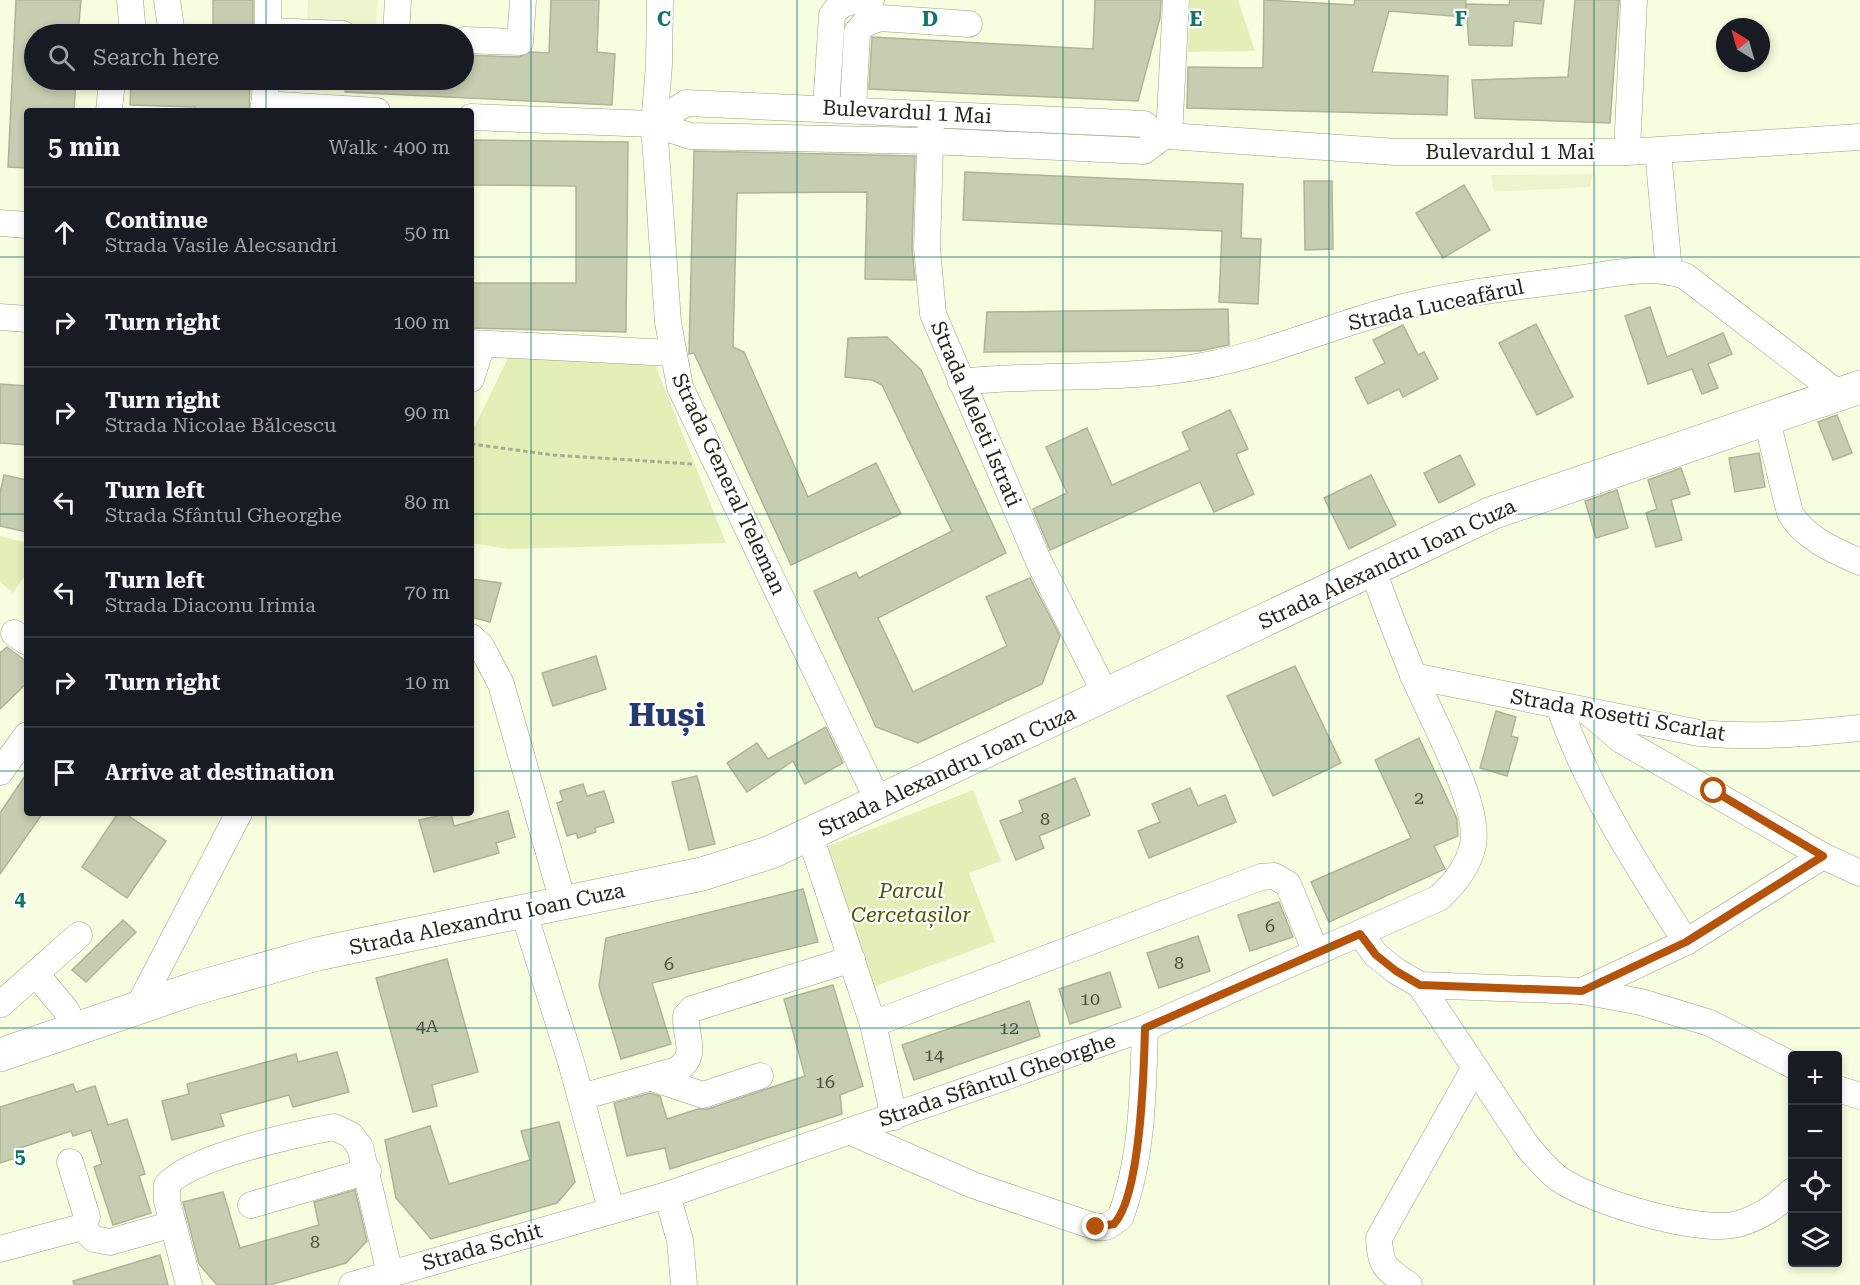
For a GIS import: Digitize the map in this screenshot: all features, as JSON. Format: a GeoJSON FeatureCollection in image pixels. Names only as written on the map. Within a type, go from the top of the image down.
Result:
{"type":"FeatureCollection","features":[{"type":"Feature","properties":{"kind":"highway","name":"Strada Alexandru Ioan Cuza"},"geometry":{"type":"LineString","coordinates":[[0,1055],[193,989],[317,954],[702,874],[810,836],[1492,513],[1850,390]]}},
{"type":"Feature","properties":{"kind":"street"},"geometry":{"type":"LineString","coordinates":[[130,0],[132,24]]}},
{"type":"Feature","properties":{"kind":"street"},"geometry":{"type":"LineString","coordinates":[[167,0],[171,24]]}},
{"type":"Feature","properties":{"kind":"street"},"geometry":{"type":"LineString","coordinates":[[268,0],[268,24]]}},
{"type":"Feature","properties":{"kind":"street"},"geometry":{"type":"LineString","coordinates":[[397,24],[398,0]]}},
{"type":"Feature","properties":{"kind":"street"},"geometry":{"type":"LineString","coordinates":[[474,40],[520,42],[523,0]]}},
{"type":"Feature","properties":{"kind":"street","name":"Strada General Teleman"},"geometry":{"type":"LineString","coordinates":[[660,0],[659,65],[654,124],[672,353],[680,387],[879,803]]}},
{"type":"Feature","properties":{"kind":"street"},"geometry":{"type":"LineString","coordinates":[[826,108],[832,15],[838,6],[848,1],[871,0]]}},
{"type":"Feature","properties":{"kind":"street"},"geometry":{"type":"LineString","coordinates":[[1165,137],[1176,0]]}},
{"type":"Feature","properties":{"kind":"street"},"geometry":{"type":"LineString","coordinates":[[1627,152],[1634,0]]}},
{"type":"Feature","properties":{"kind":"street"},"geometry":{"type":"LineString","coordinates":[[853,109],[857,32],[864,24],[880,18],[969,24]]}},
{"type":"Feature","properties":{"kind":"street"},"geometry":{"type":"LineString","coordinates":[[109,108],[111,90]]}},
{"type":"Feature","properties":{"kind":"street"},"geometry":{"type":"LineString","coordinates":[[265,98],[351,108]]}},
{"type":"Feature","properties":{"kind":"street","name":"Bulevardul 1 Mai"},"geometry":{"type":"LineString","coordinates":[[654,124],[686,103],[1144,124],[1165,137],[1396,152],[1658,151],[1860,137]]}},
{"type":"Feature","properties":{"kind":"street","name":"Strada Meleti Istrati"},"geometry":{"type":"LineString","coordinates":[[931,114],[927,248],[933,314],[1039,562],[1106,695]]}},
{"type":"Feature","properties":{"kind":"street","name":"Bulevardul 1 Mai"},"geometry":{"type":"LineString","coordinates":[[474,117],[654,124],[690,136],[929,141],[1144,151],[1165,137]]}},
{"type":"Feature","properties":{"kind":"street"},"geometry":{"type":"LineString","coordinates":[[1658,151],[1670,270],[1685,276],[1850,390]]}},
{"type":"Feature","properties":{"kind":"street"},"geometry":{"type":"LineString","coordinates":[[0,223],[24,225]]}},
{"type":"Feature","properties":{"kind":"street","name":"Strada Luceafărul"},"geometry":{"type":"LineString","coordinates":[[961,381],[1140,373],[1199,367],[1230,361],[1387,311],[1494,290],[1641,271],[1670,270]]}},
{"type":"Feature","properties":{"kind":"street"},"geometry":{"type":"LineString","coordinates":[[0,317],[24,319]]}},
{"type":"Feature","properties":{"kind":"street"},"geometry":{"type":"LineString","coordinates":[[474,362],[477,344],[672,353]]}},
{"type":"Feature","properties":{"kind":"street"},"geometry":{"type":"LineString","coordinates":[[1766,417],[1790,513],[1797,525],[1841,554],[1860,562]]}},
{"type":"Feature","properties":{"kind":"street","name":"Strada Sfântul Gheorghe"},"geometry":{"type":"LineString","coordinates":[[611,1209],[667,1195],[1145,1028],[1439,898],[1462,873],[1473,845],[1469,810],[1447,749],[1413,675],[1372,568]]}},
{"type":"Feature","properties":{"kind":"street"},"geometry":{"type":"LineString","coordinates":[[474,640],[481,646],[501,684],[562,902]]}},
{"type":"Feature","properties":{"kind":"street","name":"Strada Rosetti Scarlat"},"geometry":{"type":"LineString","coordinates":[[1413,675],[1699,733],[1742,737],[1792,736],[1860,728]]}},
{"type":"Feature","properties":{"kind":"street"},"geometry":{"type":"LineString","coordinates":[[1559,706],[1590,784],[1636,865],[1686,942]]}},
{"type":"Feature","properties":{"kind":"street"},"geometry":{"type":"LineString","coordinates":[[1587,711],[1621,740],[1823,856],[1860,873]]}},
{"type":"Feature","properties":{"kind":"street"},"geometry":{"type":"LineString","coordinates":[[0,772],[24,739]]}},
{"type":"Feature","properties":{"kind":"street"},"geometry":{"type":"LineString","coordinates":[[137,1009],[236,816]]}},
{"type":"Feature","properties":{"kind":"street"},"geometry":{"type":"LineString","coordinates":[[810,836],[873,1024],[894,1117]]}},
{"type":"Feature","properties":{"kind":"street"},"geometry":{"type":"LineString","coordinates":[[1582,991],[1686,942],[1823,856]]}},
{"type":"Feature","properties":{"kind":"street"},"geometry":{"type":"LineString","coordinates":[[873,1024],[1261,877],[1274,876],[1287,884],[1316,953]]}},
{"type":"Feature","properties":{"kind":"street"},"geometry":{"type":"LineString","coordinates":[[523,910],[581,1097],[611,1209]]}},
{"type":"Feature","properties":{"kind":"street"},"geometry":{"type":"LineString","coordinates":[[1360,934],[1376,955],[1396,971],[1420,985],[1474,1069],[1543,1165],[1575,1188],[1662,1218],[1707,1227],[1738,1224],[1760,1216],[1788,1194]]}},
{"type":"Feature","properties":{"kind":"street"},"geometry":{"type":"LineString","coordinates":[[1,1004],[79,935]]}},
{"type":"Feature","properties":{"kind":"street"},"geometry":{"type":"LineString","coordinates":[[581,1097],[652,1078],[677,1070],[687,1064],[691,1052],[685,1026],[686,1016],[693,1010],[852,959]]}},
{"type":"Feature","properties":{"kind":"street"},"geometry":{"type":"LineString","coordinates":[[36,974],[66,1010],[76,1029]]}},
{"type":"Feature","properties":{"kind":"street"},"geometry":{"type":"LineString","coordinates":[[1420,985],[1582,991],[1682,1013],[1710,1023],[1788,1063]]}},
{"type":"Feature","properties":{"kind":"street"},"geometry":{"type":"LineString","coordinates":[[849,1131],[994,1193],[1096,1227],[1114,1224],[1123,1209],[1142,1115],[1145,1028]]}},
{"type":"Feature","properties":{"kind":"street"},"geometry":{"type":"LineString","coordinates":[[1409,1285],[1391,1273],[1380,1259],[1379,1238],[1474,1069]]}},
{"type":"Feature","properties":{"kind":"street"},"geometry":{"type":"LineString","coordinates":[[652,1078],[704,1095],[760,1076]]}},
{"type":"Feature","properties":{"kind":"street"},"geometry":{"type":"LineString","coordinates":[[1842,1090],[1860,1096]]}},
{"type":"Feature","properties":{"kind":"street"},"geometry":{"type":"LineString","coordinates":[[189,1285],[167,1193],[167,1185],[173,1178],[187,1169],[298,1134],[334,1127],[345,1130],[360,1147],[368,1171],[390,1274]]}},
{"type":"Feature","properties":{"kind":"street"},"geometry":{"type":"LineString","coordinates":[[0,1249],[82,1227],[87,1217],[70,1162]]}},
{"type":"Feature","properties":{"kind":"street"},"geometry":{"type":"LineString","coordinates":[[251,1205],[368,1171]]}},
{"type":"Feature","properties":{"kind":"street"},"geometry":{"type":"LineString","coordinates":[[667,1195],[680,1240],[684,1285]]}},
{"type":"Feature","properties":{"kind":"street","name":"Strada Schit"},"geometry":{"type":"LineString","coordinates":[[352,1285],[611,1209]]}},
{"type":"Feature","properties":{"kind":"street"},"geometry":{"type":"LineString","coordinates":[[82,1227],[94,1239],[110,1242],[173,1224]]}},
{"type":"Feature","properties":{"kind":"path"},"geometry":{"type":"LineString","coordinates":[[474,444],[553,455],[718,465]]}},
{"type":"Feature","properties":{"kind":"shaded area"},"geometry":{"type":"Polygon","coordinates":[[[308,0],[378,0],[376,24],[307,24],[308,0]]]}},
{"type":"Feature","properties":{"kind":"shaded area"},"geometry":{"type":"Polygon","coordinates":[[[1593,174],[1590,187],[1494,192],[1491,175],[1593,174]]]}},
{"type":"Feature","properties":{"kind":"green space"},"geometry":{"type":"Polygon","coordinates":[[[1190,0],[1238,0],[1255,51],[1188,52],[1190,0]]]}},
{"type":"Feature","properties":{"kind":"green space"},"geometry":{"type":"Polygon","coordinates":[[[508,358],[655,364],[726,543],[508,549],[474,543],[474,428],[508,358]]]}},
{"type":"Feature","properties":{"kind":"green space"},"geometry":{"type":"Polygon","coordinates":[[[0,536],[24,542],[24,576],[13,593],[0,582],[0,536]]]}},
{"type":"Feature","properties":{"kind":"green space","name":"Parcul Cercetașilor"},"geometry":{"type":"Polygon","coordinates":[[[973,790],[1001,861],[969,873],[995,942],[873,987],[823,848],[973,790]]]}},
{"type":"Feature","properties":{"kind":"building"},"geometry":{"type":"Polygon","coordinates":[[[16,0],[81,0],[79,24],[24,24],[24,90],[75,90],[74,108],[24,108],[24,168],[8,167],[16,0]]]}},
{"type":"Feature","properties":{"kind":"building"},"geometry":{"type":"Polygon","coordinates":[[[213,0],[253,0],[253,24],[213,24],[213,0]]]}},
{"type":"Feature","properties":{"kind":"building"},"geometry":{"type":"Polygon","coordinates":[[[551,0],[599,0],[597,52],[615,54],[612,105],[345,92],[345,90],[474,90],[474,55],[519,57],[530,52],[549,53],[551,0]]]}},
{"type":"Feature","properties":{"kind":"building"},"geometry":{"type":"Polygon","coordinates":[[[1095,0],[1161,0],[1160,18],[1138,101],[869,89],[872,37],[1093,49],[1095,0]]]}},
{"type":"Feature","properties":{"kind":"building"},"geometry":{"type":"Polygon","coordinates":[[[1264,0],[1354,5],[1355,0],[1466,0],[1465,17],[1389,11],[1372,72],[1448,76],[1447,115],[1187,108],[1188,67],[1263,68],[1264,0]]]}},
{"type":"Feature","properties":{"kind":"building"},"geometry":{"type":"Polygon","coordinates":[[[1510,0],[1544,0],[1541,24],[1514,21],[1512,46],[1469,45],[1466,4],[1509,5],[1510,0]]]}},
{"type":"Feature","properties":{"kind":"building"},"geometry":{"type":"Polygon","coordinates":[[[1575,0],[1619,0],[1610,123],[1475,118],[1472,80],[1568,77],[1575,0]]]}},
{"type":"Feature","properties":{"kind":"building"},"geometry":{"type":"Polygon","coordinates":[[[131,90],[250,90],[249,108],[130,105],[131,90]]]}},
{"type":"Feature","properties":{"kind":"building"},"geometry":{"type":"Polygon","coordinates":[[[474,140],[628,142],[626,332],[474,328],[474,283],[576,283],[576,186],[474,185],[474,140]]]}},
{"type":"Feature","properties":{"kind":"building"},"geometry":{"type":"Polygon","coordinates":[[[694,151],[915,156],[912,248],[915,280],[865,279],[867,192],[737,193],[733,347],[744,352],[808,497],[876,463],[901,514],[791,565],[694,353],[689,354],[694,151]]]}},
{"type":"Feature","properties":{"kind":"building"},"geometry":{"type":"Polygon","coordinates":[[[965,172],[1243,184],[1241,238],[1261,239],[1258,304],[1219,302],[1222,231],[963,220],[965,172]]]}},
{"type":"Feature","properties":{"kind":"building"},"geometry":{"type":"Polygon","coordinates":[[[1304,181],[1332,181],[1333,249],[1305,250],[1304,181]]]}},
{"type":"Feature","properties":{"kind":"building"},"geometry":{"type":"Polygon","coordinates":[[[1464,185],[1490,230],[1443,258],[1416,213],[1464,185]]]}},
{"type":"Feature","properties":{"kind":"building"},"geometry":{"type":"Polygon","coordinates":[[[1650,307],[1667,357],[1723,333],[1732,354],[1708,364],[1718,388],[1702,394],[1692,369],[1648,384],[1625,316],[1650,307]]]}},
{"type":"Feature","properties":{"kind":"building"},"geometry":{"type":"Polygon","coordinates":[[[1228,309],[1229,345],[1199,351],[984,352],[987,312],[1228,309]]]}},
{"type":"Feature","properties":{"kind":"building"},"geometry":{"type":"Polygon","coordinates":[[[1536,324],[1573,397],[1537,415],[1499,343],[1536,324]]]}},
{"type":"Feature","properties":{"kind":"building"},"geometry":{"type":"Polygon","coordinates":[[[1403,325],[1418,355],[1424,352],[1438,379],[1403,397],[1399,389],[1368,404],[1355,378],[1385,363],[1373,340],[1403,325]]]}},
{"type":"Feature","properties":{"kind":"building"},"geometry":{"type":"Polygon","coordinates":[[[887,337],[921,370],[1006,553],[878,618],[913,692],[1007,646],[986,597],[1030,578],[1060,636],[1042,684],[918,743],[876,727],[814,591],[856,572],[859,578],[952,531],[882,385],[872,380],[845,377],[848,338],[887,337]]]}},
{"type":"Feature","properties":{"kind":"building"},"geometry":{"type":"Polygon","coordinates":[[[0,384],[24,386],[24,445],[0,443],[0,384]]]}},
{"type":"Feature","properties":{"kind":"building"},"geometry":{"type":"Polygon","coordinates":[[[1230,410],[1248,449],[1236,454],[1254,494],[1214,512],[1200,482],[1050,550],[1033,509],[1067,493],[1046,447],[1087,428],[1112,485],[1190,450],[1182,432],[1230,410]]]}},
{"type":"Feature","properties":{"kind":"building"},"geometry":{"type":"Polygon","coordinates":[[[1837,415],[1852,453],[1833,460],[1818,422],[1837,415]]]}},
{"type":"Feature","properties":{"kind":"building"},"geometry":{"type":"Polygon","coordinates":[[[1759,453],[1765,487],[1735,492],[1729,458],[1759,453]]]}},
{"type":"Feature","properties":{"kind":"building"},"geometry":{"type":"Polygon","coordinates":[[[1460,455],[1475,485],[1439,503],[1424,473],[1460,455]]]}},
{"type":"Feature","properties":{"kind":"building"},"geometry":{"type":"Polygon","coordinates":[[[1681,468],[1690,494],[1671,500],[1682,540],[1656,547],[1646,513],[1657,509],[1648,480],[1681,468]]]}},
{"type":"Feature","properties":{"kind":"building"},"geometry":{"type":"Polygon","coordinates":[[[4,475],[24,479],[24,531],[0,526],[0,493],[4,475]]]}},
{"type":"Feature","properties":{"kind":"building"},"geometry":{"type":"Polygon","coordinates":[[[1371,475],[1396,525],[1349,549],[1324,498],[1371,475]]]}},
{"type":"Feature","properties":{"kind":"building"},"geometry":{"type":"Polygon","coordinates":[[[1617,490],[1628,528],[1596,538],[1585,501],[1617,490]]]}},
{"type":"Feature","properties":{"kind":"building"},"geometry":{"type":"Polygon","coordinates":[[[474,579],[501,583],[490,622],[474,618],[474,579]]]}},
{"type":"Feature","properties":{"kind":"building"},"geometry":{"type":"Polygon","coordinates":[[[7,647],[24,660],[24,686],[0,709],[0,653],[7,647]]]}},
{"type":"Feature","properties":{"kind":"building"},"geometry":{"type":"Polygon","coordinates":[[[596,656],[606,689],[553,706],[542,673],[596,656]]]}},
{"type":"Feature","properties":{"kind":"building"},"geometry":{"type":"Polygon","coordinates":[[[1295,666],[1341,763],[1273,796],[1227,696],[1295,666]]]}},
{"type":"Feature","properties":{"kind":"building"},"geometry":{"type":"Polygon","coordinates":[[[1496,711],[1516,717],[1511,736],[1518,738],[1507,776],[1480,768],[1496,711]]]}},
{"type":"Feature","properties":{"kind":"building"},"geometry":{"type":"Polygon","coordinates":[[[826,727],[843,763],[805,784],[793,761],[747,792],[727,763],[757,743],[768,759],[826,727]]]}},
{"type":"Feature","properties":{"kind":"building"},"geometry":{"type":"Polygon","coordinates":[[[1419,738],[1457,819],[1458,836],[1434,846],[1445,869],[1329,922],[1311,882],[1411,838],[1375,760],[1419,738]]]}},
{"type":"Feature","properties":{"kind":"building"},"geometry":{"type":"Polygon","coordinates":[[[697,776],[715,844],[689,850],[672,782],[697,776]]]}},
{"type":"Feature","properties":{"kind":"building"},"geometry":{"type":"Polygon","coordinates":[[[24,777],[24,816],[41,816],[0,874],[0,813],[24,777]]]}},
{"type":"Feature","properties":{"kind":"building"},"geometry":{"type":"Polygon","coordinates":[[[1075,778],[1090,815],[1039,836],[1044,848],[1016,860],[1000,821],[1023,812],[1019,801],[1075,778]]]}},
{"type":"Feature","properties":{"kind":"building"},"geometry":{"type":"Polygon","coordinates":[[[583,784],[587,796],[604,791],[614,822],[595,828],[596,832],[578,838],[576,833],[567,836],[557,803],[563,801],[560,791],[583,784]]]}},
{"type":"Feature","properties":{"kind":"building"},"geometry":{"type":"Polygon","coordinates":[[[1190,788],[1198,806],[1225,795],[1236,822],[1149,858],[1138,831],[1160,822],[1152,804],[1190,788]]]}},
{"type":"Feature","properties":{"kind":"building"},"geometry":{"type":"Polygon","coordinates":[[[508,811],[515,837],[496,843],[499,853],[434,872],[419,820],[452,816],[454,826],[508,811]]]}},
{"type":"Feature","properties":{"kind":"building"},"geometry":{"type":"Polygon","coordinates":[[[116,816],[128,816],[166,841],[127,898],[82,867],[116,816]]]}},
{"type":"Feature","properties":{"kind":"building"},"geometry":{"type":"Polygon","coordinates":[[[803,889],[818,942],[652,983],[671,1044],[621,1059],[599,986],[606,938],[803,889]]]}},
{"type":"Feature","properties":{"kind":"building"},"geometry":{"type":"Polygon","coordinates":[[[1279,902],[1293,937],[1250,951],[1238,915],[1279,902]]]}},
{"type":"Feature","properties":{"kind":"building"},"geometry":{"type":"Polygon","coordinates":[[[123,920],[136,932],[86,982],[72,970],[123,920]]]}},
{"type":"Feature","properties":{"kind":"building"},"geometry":{"type":"Polygon","coordinates":[[[1198,936],[1210,971],[1159,988],[1147,953],[1198,936]]]}},
{"type":"Feature","properties":{"kind":"building"},"geometry":{"type":"Polygon","coordinates":[[[447,959],[478,1072],[432,1085],[437,1106],[413,1112],[376,978],[447,959]]]}},
{"type":"Feature","properties":{"kind":"building"},"geometry":{"type":"Polygon","coordinates":[[[1110,972],[1121,1007],[1070,1024],[1059,989],[1110,972]]]}},
{"type":"Feature","properties":{"kind":"building"},"geometry":{"type":"Polygon","coordinates":[[[833,985],[863,1086],[840,1095],[842,1114],[670,1169],[665,1148],[627,1156],[614,1103],[650,1093],[660,1096],[667,1119],[698,1109],[708,1109],[805,1076],[784,999],[833,985]]]}},
{"type":"Feature","properties":{"kind":"building"},"geometry":{"type":"Polygon","coordinates":[[[1029,1001],[1040,1036],[914,1080],[902,1045],[1029,1001]]]}},
{"type":"Feature","properties":{"kind":"building"},"geometry":{"type":"Polygon","coordinates":[[[337,1052],[349,1092],[293,1107],[289,1095],[220,1114],[224,1126],[172,1140],[162,1101],[189,1094],[187,1084],[296,1054],[298,1062],[337,1052]]]}},
{"type":"Feature","properties":{"kind":"building"},"geometry":{"type":"Polygon","coordinates":[[[73,1084],[76,1092],[95,1086],[108,1125],[127,1119],[145,1174],[139,1176],[151,1213],[113,1225],[94,1167],[102,1164],[91,1130],[73,1136],[71,1131],[20,1148],[22,1156],[0,1163],[0,1107],[73,1084]]]}},
{"type":"Feature","properties":{"kind":"building"},"geometry":{"type":"Polygon","coordinates":[[[559,1122],[575,1182],[557,1203],[431,1239],[396,1198],[385,1140],[430,1126],[449,1184],[530,1160],[521,1131],[559,1122]]]}},
{"type":"Feature","properties":{"kind":"building"},"geometry":{"type":"Polygon","coordinates":[[[355,1190],[367,1241],[346,1263],[270,1285],[217,1285],[199,1264],[183,1202],[223,1192],[240,1248],[319,1225],[314,1202],[355,1190]]]}},
{"type":"Feature","properties":{"kind":"building"},"geometry":{"type":"Polygon","coordinates":[[[160,1255],[168,1285],[74,1285],[73,1281],[160,1255]]]}},
{"type":"Feature","properties":{"kind":"district","name":"Huși"},"geometry":{"type":"Point","coordinates":[667,714]}},
{"type":"Feature","properties":{"kind":"route"},"geometry":{"type":"LineString","coordinates":[[1096,1227],[1114,1224],[1120,1218],[1123,1209],[1142,1115],[1145,1028],[1360,934],[1376,955],[1396,971],[1420,985],[1582,991],[1686,942],[1823,856],[1714,791]]}}]}
